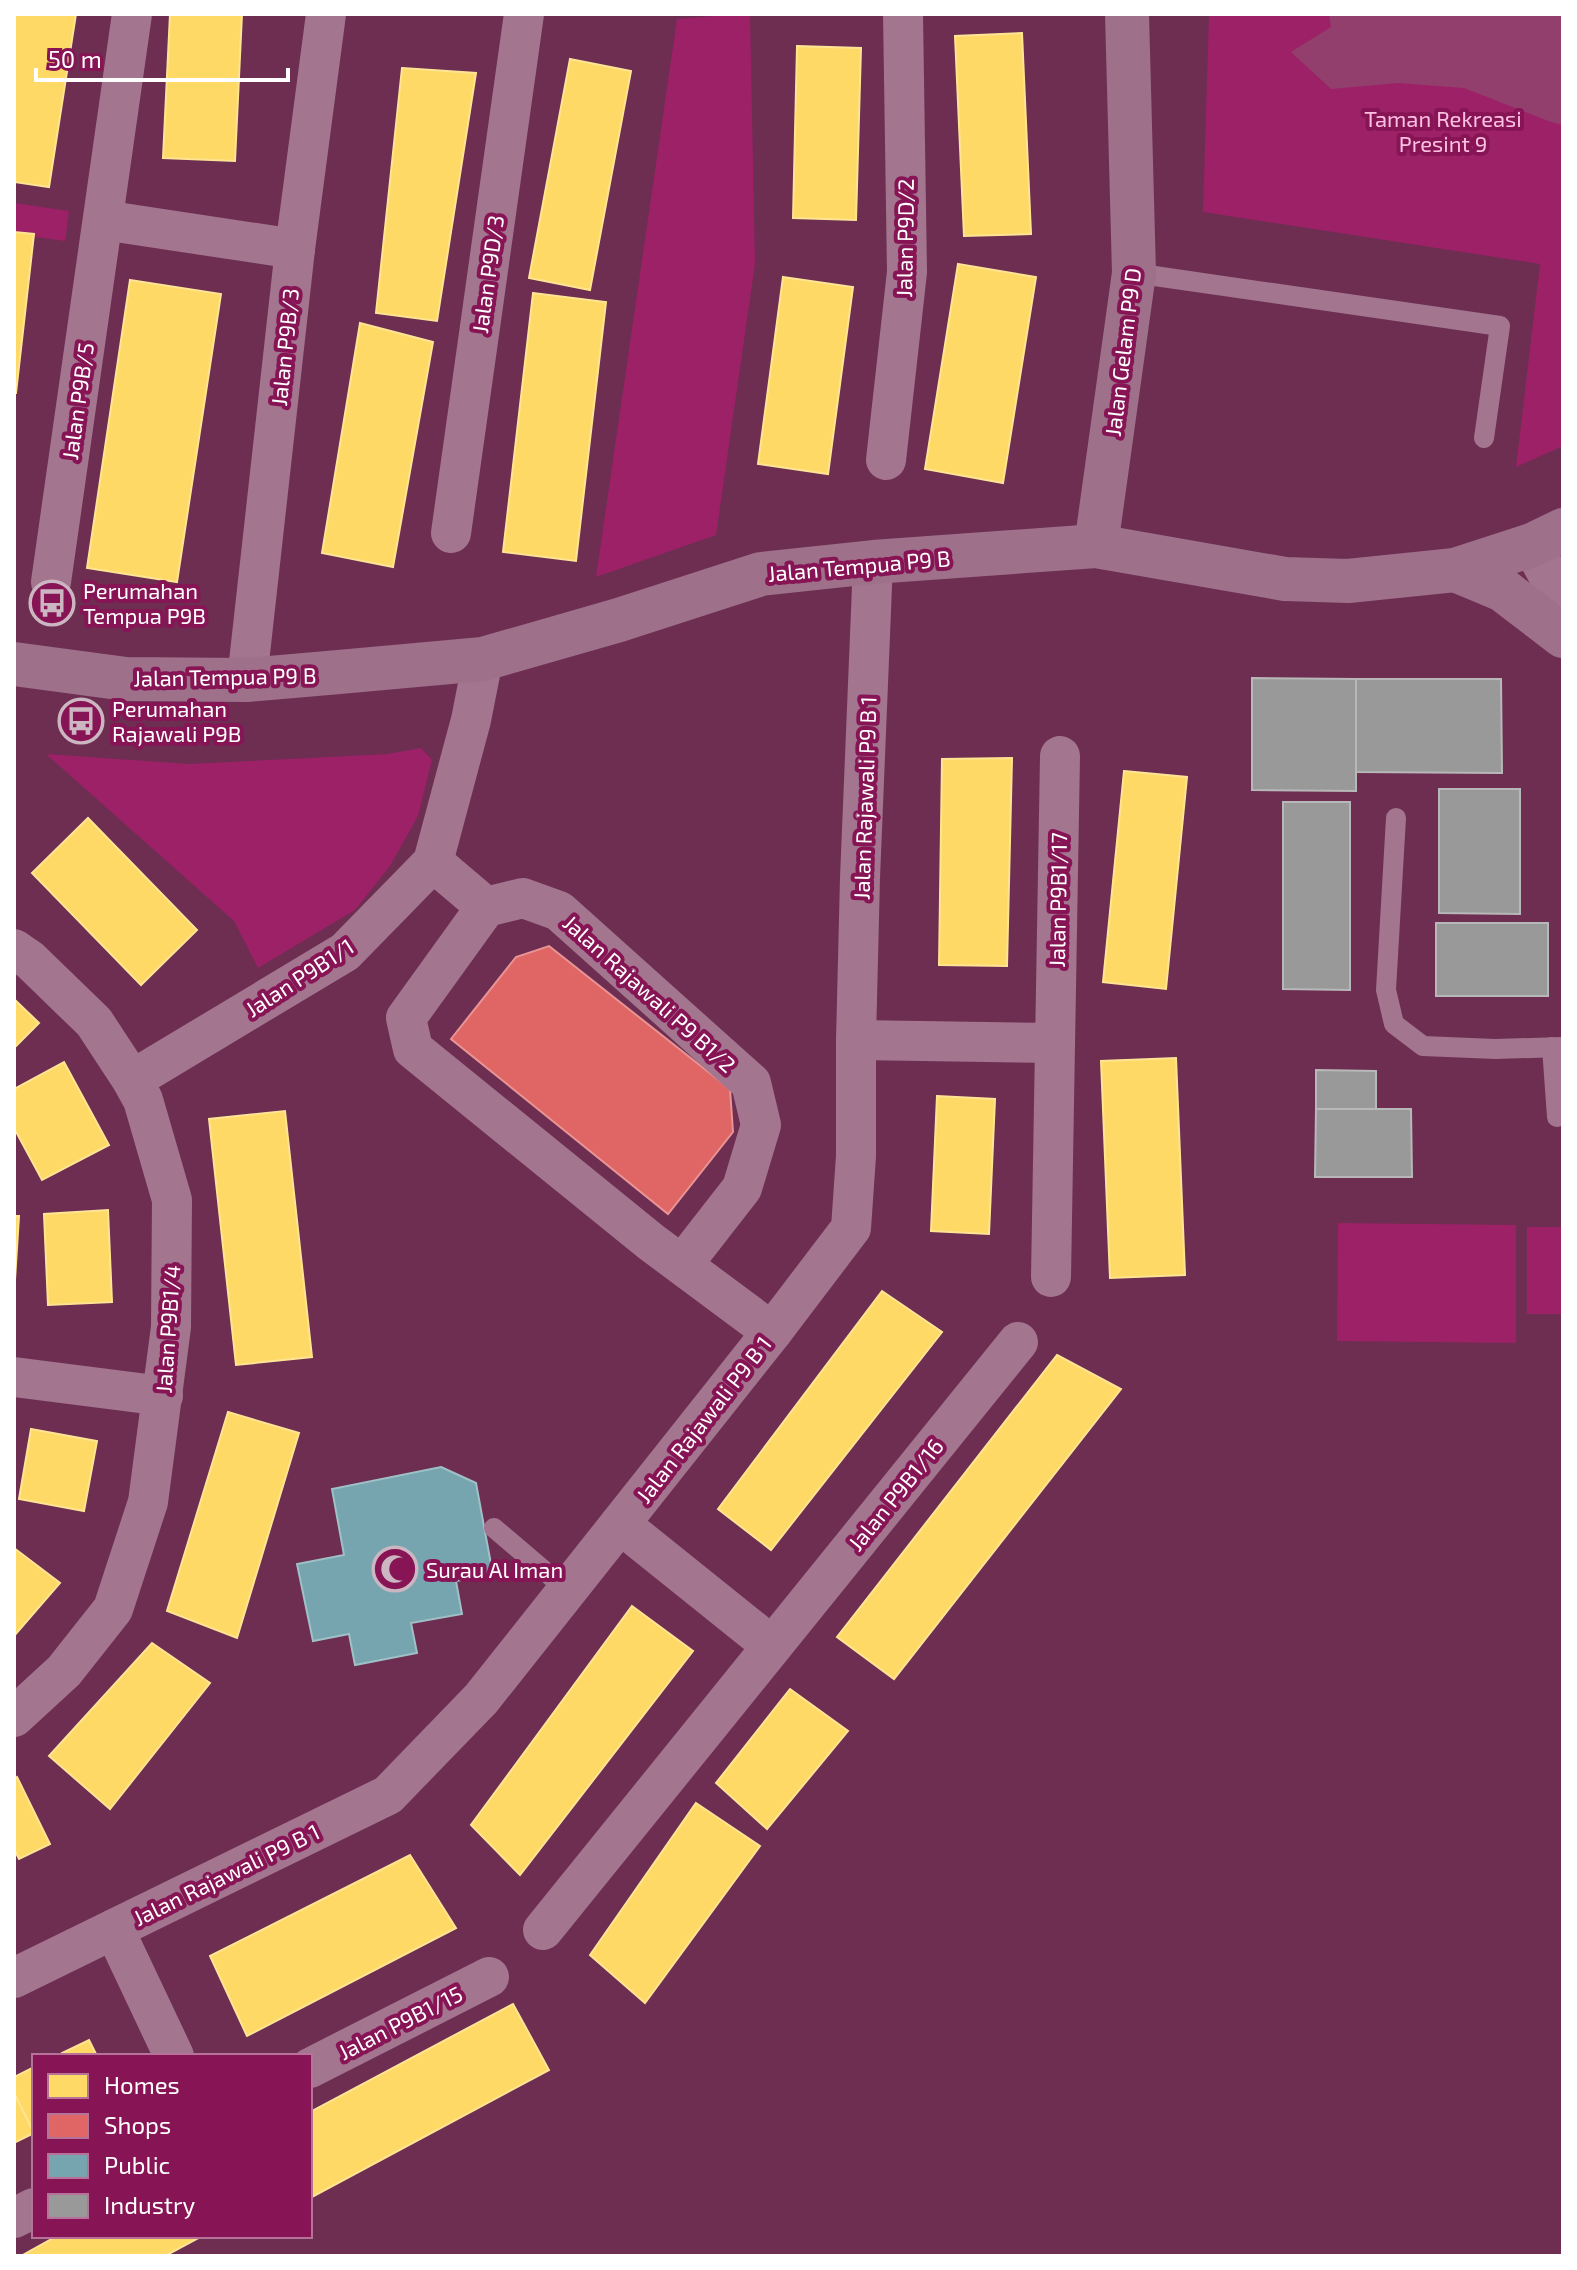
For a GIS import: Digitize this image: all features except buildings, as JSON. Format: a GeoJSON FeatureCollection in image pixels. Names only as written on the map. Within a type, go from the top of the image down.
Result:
{"type":"FeatureCollection","features":[{"type":"Feature","properties":{"kind":"street","name":"Jalan P9B/5"},"geometry":{"type":"LineString","coordinates":[[51,582],[132,14]]}},
{"type":"Feature","properties":{"kind":"street","name":"Jalan P9B/3"},"geometry":{"type":"LineString","coordinates":[[247,680],[295,249],[326,14]]}},
{"type":"Feature","properties":{"kind":"street","name":"Jalan P9D/3"},"geometry":{"type":"LineString","coordinates":[[451,533],[524,14]]}},
{"type":"Feature","properties":{"kind":"street","name":"Jalan P9D/2"},"geometry":{"type":"LineString","coordinates":[[886,460],[907,272],[903,14]]}},
{"type":"Feature","properties":{"kind":"street","name":"Jalan Gelam P9 D"},"geometry":{"type":"LineString","coordinates":[[1096,546],[1134,273],[1127,14]]}},
{"type":"Feature","properties":{"kind":"street"},"geometry":{"type":"LineString","coordinates":[[103,220],[295,249]]}},
{"type":"Feature","properties":{"kind":"street"},"geometry":{"type":"LineString","coordinates":[[1547,538],[1563,603]]}},
{"type":"Feature","properties":{"kind":"street","name":"Jalan Tempua P9 B"},"geometry":{"type":"LineString","coordinates":[[14,664],[126,679],[247,680],[483,659],[619,620],[761,574],[873,562],[1096,546],[1285,579],[1348,581],[1455,570],[1547,538]]}},
{"type":"Feature","properties":{"kind":"street","name":"Jalan Rajawali P9 B 1"},"geometry":{"type":"LineString","coordinates":[[14,1978],[388,1795],[481,1699],[851,1228],[856,1156],[860,878],[873,562]]}},
{"type":"Feature","properties":{"kind":"street"},"geometry":{"type":"LineString","coordinates":[[1455,570],[1503,590],[1563,636]]}},
{"type":"Feature","properties":{"kind":"street","name":"Jalan P9B1/1"},"geometry":{"type":"LineString","coordinates":[[132,1080],[345,952],[433,862],[471,720],[483,659]]}},
{"type":"Feature","properties":{"kind":"street","name":"Jalan P9B1/17"},"geometry":{"type":"LineString","coordinates":[[1051,1277],[1060,756]]}},
{"type":"Feature","properties":{"kind":"street"},"geometry":{"type":"LineString","coordinates":[[433,862],[486,907],[406,1018],[413,1049],[682,1265],[772,1332]]}},
{"type":"Feature","properties":{"kind":"street","name":"Jalan Rajawali P9 B1/2"},"geometry":{"type":"LineString","coordinates":[[486,907],[523,898],[559,911],[751,1083],[761,1125],[742,1188],[682,1265]]}},
{"type":"Feature","properties":{"kind":"street","name":"Jalan P9B1/4"},"geometry":{"type":"LineString","coordinates":[[14,949],[30,960],[94,1022],[132,1080],[143,1100],[172,1200],[171,1327],[148,1502],[113,1609],[64,1671],[14,1717]]}},
{"type":"Feature","properties":{"kind":"street"},"geometry":{"type":"LineString","coordinates":[[856,1040],[1055,1043]]}},
{"type":"Feature","properties":{"kind":"street","name":"Jalan P9B1/16"},"geometry":{"type":"LineString","coordinates":[[543,1930],[1018,1342]]}},
{"type":"Feature","properties":{"kind":"street"},"geometry":{"type":"LineString","coordinates":[[14,1377],[163,1396]]}},
{"type":"Feature","properties":{"kind":"street"},"geometry":{"type":"LineString","coordinates":[[620,1524],[772,1646]]}},
{"type":"Feature","properties":{"kind":"street"},"geometry":{"type":"LineString","coordinates":[[114,1929],[173,2054]]}},
{"type":"Feature","properties":{"kind":"street","name":"Jalan P9B1/15"},"geometry":{"type":"LineString","coordinates":[[312,2067],[489,1977]]}},
{"type":"Feature","properties":{"kind":"street"},"geometry":{"type":"LineString","coordinates":[[14,2218],[32,2209]]}},
{"type":"Feature","properties":{"kind":"lane"},"geometry":{"type":"LineString","coordinates":[[1134,273],[1500,326],[1484,438]]}},
{"type":"Feature","properties":{"kind":"lane"},"geometry":{"type":"LineString","coordinates":[[1396,818],[1386,990],[1394,1024],[1423,1046],[1495,1049],[1558,1047],[1557,1117]]}},
{"type":"Feature","properties":{"kind":"lane"},"geometry":{"type":"LineString","coordinates":[[494,1528],[567,1590]]}},
{"type":"Feature","properties":{"kind":"green space"},"geometry":{"type":"Polygon","coordinates":[[[750,14],[755,264],[716,535],[596,577],[677,19],[750,14]]]}},
{"type":"Feature","properties":{"kind":"green space","name":"Taman Rekreasi Presint 9"},"geometry":{"type":"Polygon","coordinates":[[[1209,14],[1563,14],[1563,446],[1516,467],[1540,264],[1203,212],[1209,14]]]}},
{"type":"Feature","properties":{"kind":"green space"},"geometry":{"type":"Polygon","coordinates":[[[14,203],[69,211],[65,241],[14,234],[14,203]]]}},
{"type":"Feature","properties":{"kind":"green space"},"geometry":{"type":"Polygon","coordinates":[[[421,748],[432,760],[418,816],[390,866],[355,910],[258,968],[234,921],[46,754],[189,764],[388,754],[421,748]]]}},
{"type":"Feature","properties":{"kind":"green space"},"geometry":{"type":"Polygon","coordinates":[[[1338,1223],[1516,1225],[1516,1343],[1337,1341],[1338,1223]]]}},
{"type":"Feature","properties":{"kind":"green space"},"geometry":{"type":"Polygon","coordinates":[[[1527,1227],[1563,1227],[1563,1314],[1527,1314],[1527,1227]]]}},
{"type":"Feature","properties":{"kind":"shaded area"},"geometry":{"type":"Polygon","coordinates":[[[1329,14],[1563,14],[1563,125],[1464,88],[1398,83],[1331,89],[1291,52],[1331,27],[1329,14]]]}},
{"type":"Feature","properties":{"kind":"place","name":"Perumahan Tempua P9B"},"geometry":{"type":"Point","coordinates":[52,603]}},
{"type":"Feature","properties":{"kind":"place","name":"Perumahan Rajawali P9B"},"geometry":{"type":"Point","coordinates":[81,721]}},
{"type":"Feature","properties":{"kind":"place","name":"Surau Al Iman"},"geometry":{"type":"Point","coordinates":[395,1569]}}]}
